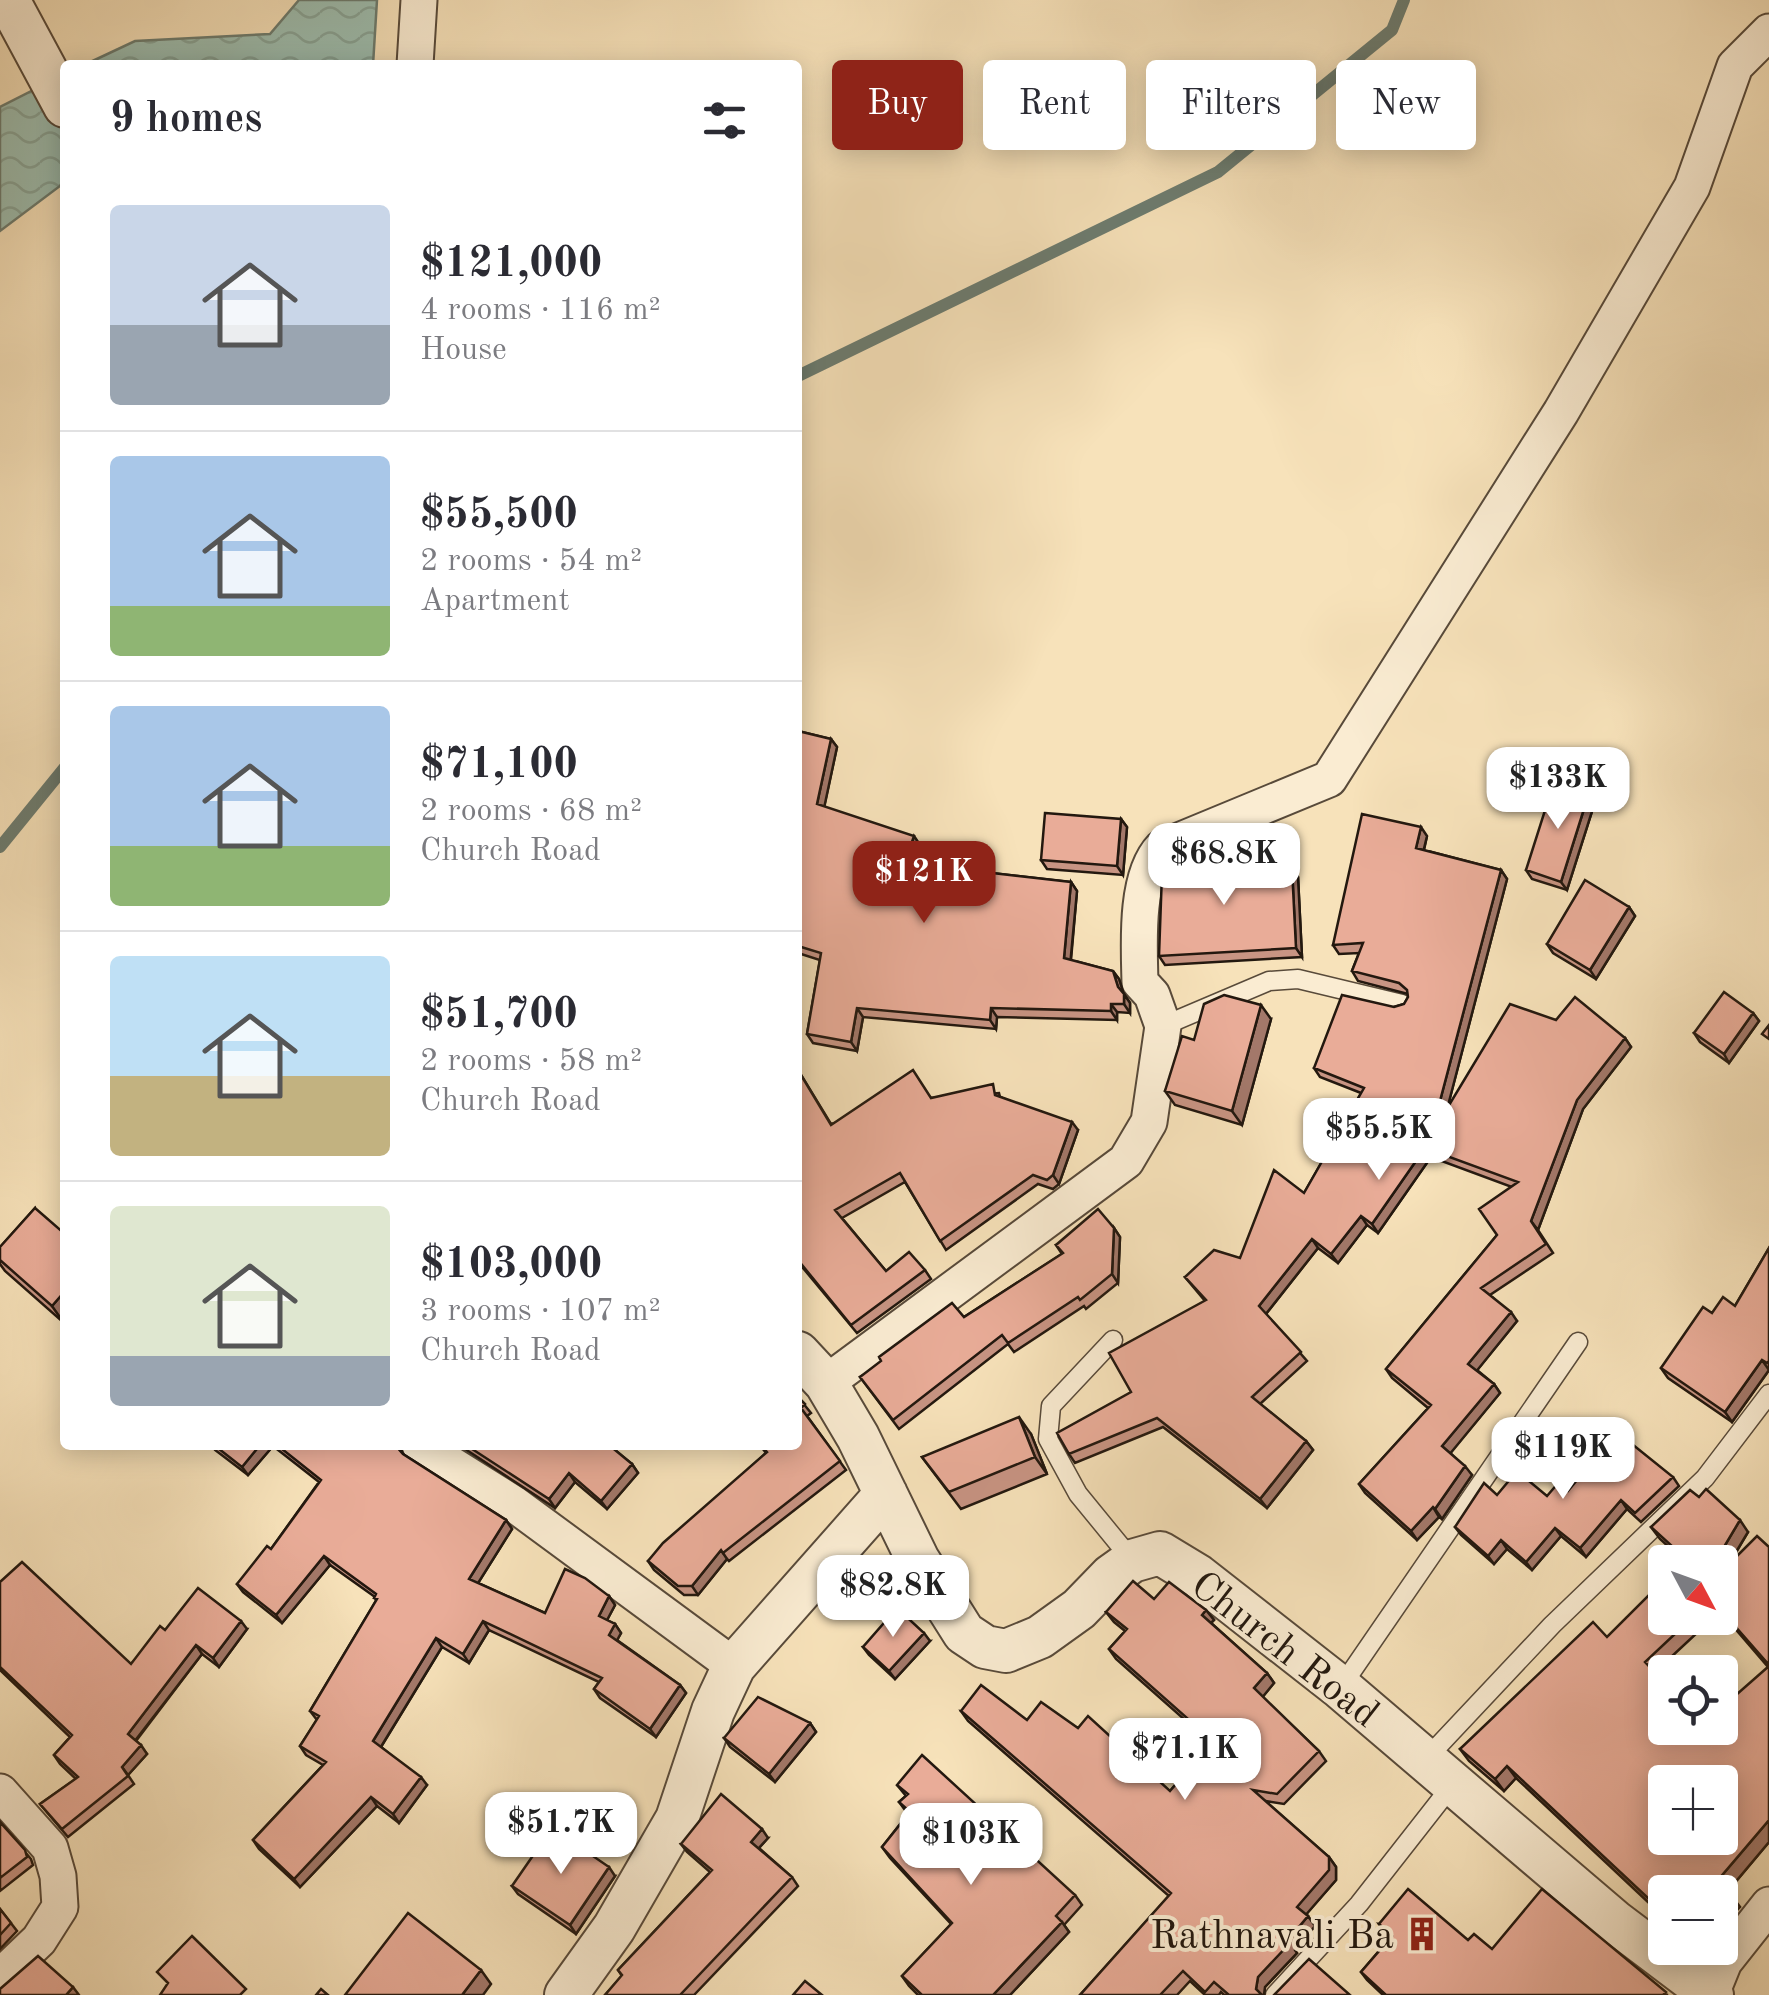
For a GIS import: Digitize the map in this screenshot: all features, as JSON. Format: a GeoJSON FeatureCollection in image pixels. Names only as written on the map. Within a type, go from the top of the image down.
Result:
{"type":"FeatureCollection","features":[{"type":"Feature","properties":{"kind":"street"},"geometry":{"type":"LineString","coordinates":[[8,0],[60,96]]}},
{"type":"Feature","properties":{"kind":"street"},"geometry":{"type":"LineString","coordinates":[[415,60],[419,0]]}},
{"type":"Feature","properties":{"kind":"street"},"geometry":{"type":"LineString","coordinates":[[1132,1561],[1111,1576],[1080,1610],[1040,1636],[1006,1651],[985,1646],[964,1633],[918,1560],[858,1437],[812,1368],[1126,1161],[1149,1122],[1163,1026],[1152,994],[1140,982],[1139,919],[1152,858],[1162,848],[1329,780],[1570,397],[1692,187],[1735,66],[1769,32]]}},
{"type":"Feature","properties":{"kind":"street"},"geometry":{"type":"LineString","coordinates":[[428,1450],[514,1504],[734,1666]]}},
{"type":"Feature","properties":{"kind":"street"},"geometry":{"type":"LineString","coordinates":[[566,1995],[614,1928],[678,1819],[713,1711],[734,1666],[886,1494]]}},
{"type":"Feature","properties":{"kind":"street","name":"Church Road"},"geometry":{"type":"LineString","coordinates":[[1132,1561],[1160,1553],[1198,1576],[1341,1688],[1696,1990]]}},
{"type":"Feature","properties":{"kind":"street"},"geometry":{"type":"LineString","coordinates":[[0,1792],[50,1848],[58,1876],[60,1908],[39,1940],[0,1976]]}},
{"type":"Feature","properties":{"kind":"street"},"geometry":{"type":"LineString","coordinates":[[1696,1990],[1769,1905]]}},
{"type":"Feature","properties":{"kind":"lane"},"geometry":{"type":"LineString","coordinates":[[1163,1026],[1269,981],[1298,979],[1402,1004]]}},
{"type":"Feature","properties":{"kind":"lane"},"geometry":{"type":"LineString","coordinates":[[1112,1340],[1051,1406],[1048,1440],[1078,1494],[1132,1561]]}},
{"type":"Feature","properties":{"kind":"lane"},"geometry":{"type":"LineString","coordinates":[[1341,1688],[1578,1342]]}},
{"type":"Feature","properties":{"kind":"lane"},"geometry":{"type":"LineString","coordinates":[[1274,1995],[1359,1904],[1439,1772],[1552,1625],[1705,1478],[1769,1394]]}},
{"type":"Feature","properties":{"kind":"water"},"geometry":{"type":"Polygon","coordinates":[[[299,0],[377,0],[373,60],[95,60],[135,41],[270,34],[299,0]]]}},
{"type":"Feature","properties":{"kind":"water"},"geometry":{"type":"Polygon","coordinates":[[[60,77],[60,186],[0,231],[0,107],[60,77]]]}},
{"type":"Feature","properties":{"kind":"building"},"geometry":{"type":"Polygon","coordinates":[[[802,732],[831,739],[817,804],[914,836],[905,863],[1071,882],[1064,958],[1113,971],[1124,994],[1124,1004],[1111,1004],[1111,1011],[991,1008],[990,1020],[857,1008],[851,1042],[807,1034],[821,953],[802,947],[802,732]]]}},
{"type":"Feature","properties":{"kind":"building"},"geometry":{"type":"Polygon","coordinates":[[[1554,782],[1589,793],[1561,882],[1526,870],[1554,782]]]}},
{"type":"Feature","properties":{"kind":"building"},"geometry":{"type":"Polygon","coordinates":[[[1045,813],[1121,819],[1117,866],[1041,860],[1045,813]]]}},
{"type":"Feature","properties":{"kind":"building"},"geometry":{"type":"Polygon","coordinates":[[[1362,814],[1421,827],[1416,848],[1501,870],[1431,1135],[1510,1004],[1556,1020],[1575,997],[1625,1038],[1577,1100],[1531,1221],[1546,1244],[1481,1288],[1511,1312],[1468,1364],[1494,1384],[1442,1446],[1465,1466],[1435,1509],[1411,1531],[1359,1484],[1431,1405],[1386,1369],[1497,1235],[1479,1209],[1518,1182],[1425,1148],[1372,1224],[1361,1216],[1331,1254],[1312,1239],[1259,1306],[1301,1352],[1252,1397],[1306,1441],[1260,1499],[1157,1418],[1069,1454],[1057,1433],[1131,1392],[1109,1353],[1206,1300],[1185,1277],[1214,1250],[1240,1258],[1274,1170],[1304,1193],[1364,1088],[1314,1068],[1342,995],[1394,1007],[1404,1004],[1408,997],[1399,983],[1352,971],[1363,943],[1333,945],[1362,814]]]}},
{"type":"Feature","properties":{"kind":"building"},"geometry":{"type":"Polygon","coordinates":[[[1179,853],[1222,854],[1221,872],[1292,868],[1296,948],[1159,956],[1162,873],[1166,862],[1179,853]]]}},
{"type":"Feature","properties":{"kind":"building"},"geometry":{"type":"Polygon","coordinates":[[[1585,880],[1629,907],[1590,970],[1547,944],[1585,880]]]}},
{"type":"Feature","properties":{"kind":"building"},"geometry":{"type":"Polygon","coordinates":[[[1724,992],[1753,1013],[1724,1054],[1694,1033],[1724,992]]]}},
{"type":"Feature","properties":{"kind":"building"},"geometry":{"type":"Polygon","coordinates":[[[1224,995],[1261,1005],[1232,1111],[1165,1091],[1182,1036],[1194,1040],[1204,1004],[1224,995]]]}},
{"type":"Feature","properties":{"kind":"building"},"geometry":{"type":"Polygon","coordinates":[[[913,1070],[931,1098],[993,1084],[995,1095],[1072,1122],[1053,1175],[1047,1180],[1033,1175],[940,1241],[900,1173],[835,1210],[886,1271],[909,1252],[925,1270],[851,1325],[802,1265],[802,1077],[831,1125],[913,1070]]]}},
{"type":"Feature","properties":{"kind":"building"},"geometry":{"type":"Polygon","coordinates":[[[35,1208],[60,1230],[60,1297],[52,1306],[0,1260],[0,1247],[35,1208]]]}},
{"type":"Feature","properties":{"kind":"building"},"geometry":{"type":"Polygon","coordinates":[[[1098,1209],[1114,1228],[1112,1274],[1080,1300],[1078,1297],[1008,1343],[1002,1335],[893,1420],[860,1377],[881,1361],[879,1357],[952,1303],[964,1317],[1063,1253],[1056,1245],[1098,1209]]]}},
{"type":"Feature","properties":{"kind":"building"},"geometry":{"type":"Polygon","coordinates":[[[1769,1248],[1769,1361],[1762,1360],[1725,1412],[1661,1368],[1703,1307],[1712,1313],[1723,1297],[1735,1306],[1769,1248]]]}},
{"type":"Feature","properties":{"kind":"building"},"geometry":{"type":"Polygon","coordinates":[[[802,1409],[840,1461],[723,1553],[721,1550],[692,1586],[678,1586],[648,1561],[663,1543],[767,1452],[802,1450],[802,1409]]]}},
{"type":"Feature","properties":{"kind":"building"},"geometry":{"type":"Polygon","coordinates":[[[1019,1417],[1035,1457],[949,1492],[922,1457],[1019,1417]]]}},
{"type":"Feature","properties":{"kind":"building"},"geometry":{"type":"Polygon","coordinates":[[[1617,1432],[1673,1477],[1635,1513],[1621,1500],[1580,1548],[1555,1528],[1526,1562],[1501,1540],[1488,1556],[1455,1527],[1484,1483],[1497,1495],[1517,1471],[1547,1496],[1559,1482],[1568,1491],[1617,1432]]]}},
{"type":"Feature","properties":{"kind":"building"},"geometry":{"type":"Polygon","coordinates":[[[220,1450],[256,1450],[242,1467],[220,1450]]]}},
{"type":"Feature","properties":{"kind":"building"},"geometry":{"type":"Polygon","coordinates":[[[283,1450],[399,1450],[506,1520],[469,1579],[545,1613],[565,1569],[585,1578],[609,1596],[599,1616],[615,1624],[609,1635],[680,1685],[650,1729],[594,1689],[602,1678],[483,1621],[463,1654],[436,1638],[373,1741],[421,1777],[393,1814],[371,1797],[294,1879],[253,1840],[326,1762],[300,1746],[319,1716],[310,1711],[377,1599],[376,1594],[324,1556],[276,1615],[237,1584],[267,1546],[271,1549],[321,1480],[283,1450]]]}},
{"type":"Feature","properties":{"kind":"building"},"geometry":{"type":"Polygon","coordinates":[[[474,1450],[615,1450],[632,1464],[601,1501],[569,1473],[549,1499],[474,1450]]]}},
{"type":"Feature","properties":{"kind":"building"},"geometry":{"type":"Polygon","coordinates":[[[1706,1489],[1740,1520],[1725,1545],[1671,1545],[1651,1527],[1690,1490],[1699,1497],[1706,1489]]]}},
{"type":"Feature","properties":{"kind":"building"},"geometry":{"type":"Polygon","coordinates":[[[1757,1536],[1769,1547],[1769,1665],[1738,1630],[1738,1555],[1757,1536]]]}},
{"type":"Feature","properties":{"kind":"building"},"geometry":{"type":"Polygon","coordinates":[[[22,1562],[131,1664],[160,1626],[165,1630],[198,1588],[241,1621],[213,1658],[196,1645],[128,1734],[141,1745],[122,1767],[128,1776],[62,1829],[40,1804],[78,1777],[54,1755],[72,1735],[0,1667],[0,1582],[22,1562]]]}},
{"type":"Feature","properties":{"kind":"building"},"geometry":{"type":"Polygon","coordinates":[[[1133,1581],[1154,1599],[1169,1582],[1206,1610],[1202,1615],[1267,1673],[1254,1688],[1319,1751],[1277,1794],[1253,1790],[1329,1857],[1329,1870],[1297,1907],[1308,1916],[1287,1941],[1290,1943],[1258,1977],[1256,1989],[1262,1995],[1229,1995],[1214,1982],[1205,1992],[1183,1971],[1160,1995],[1080,1995],[1171,1893],[961,1711],[981,1685],[1027,1720],[1041,1702],[1078,1728],[1088,1716],[1170,1791],[1213,1741],[1109,1649],[1127,1629],[1106,1612],[1133,1581]]]}},
{"type":"Feature","properties":{"kind":"building"},"geometry":{"type":"Polygon","coordinates":[[[1648,1596],[1648,1635],[1674,1635],[1648,1655],[1645,1662],[1648,1745],[1738,1745],[1738,1693],[1769,1666],[1769,1820],[1722,1875],[1648,1875],[1648,1898],[1507,1766],[1495,1779],[1460,1749],[1593,1622],[1607,1637],[1648,1596]]]}},
{"type":"Feature","properties":{"kind":"building"},"geometry":{"type":"Polygon","coordinates":[[[897,1608],[924,1633],[889,1671],[863,1647],[897,1608]]]}},
{"type":"Feature","properties":{"kind":"building"},"geometry":{"type":"Polygon","coordinates":[[[758,1697],[810,1723],[769,1774],[724,1738],[758,1697]]]}},
{"type":"Feature","properties":{"kind":"building"},"geometry":{"type":"Polygon","coordinates":[[[922,1755],[1075,1895],[1056,1916],[1062,1922],[993,1995],[922,1995],[902,1976],[952,1923],[882,1847],[910,1812],[899,1802],[908,1794],[897,1785],[922,1755]]]}},
{"type":"Feature","properties":{"kind":"building"},"geometry":{"type":"Polygon","coordinates":[[[721,1794],[762,1829],[751,1842],[792,1877],[680,1995],[605,1995],[622,1975],[618,1970],[712,1870],[681,1844],[721,1794]]]}},
{"type":"Feature","properties":{"kind":"building"},"geometry":{"type":"Polygon","coordinates":[[[0,1822],[27,1857],[0,1878],[0,1822]]]}},
{"type":"Feature","properties":{"kind":"building"},"geometry":{"type":"Polygon","coordinates":[[[552,1828],[609,1867],[570,1925],[512,1886],[552,1828]]]}},
{"type":"Feature","properties":{"kind":"building"},"geometry":{"type":"Polygon","coordinates":[[[1408,1889],[1468,1940],[1474,1934],[1492,1949],[1542,1889],[1666,1992],[1386,1995],[1361,1972],[1392,1936],[1379,1924],[1408,1889]]]}},
{"type":"Feature","properties":{"kind":"building"},"geometry":{"type":"Polygon","coordinates":[[[0,1909],[11,1923],[0,1935],[0,1909]]]}},
{"type":"Feature","properties":{"kind":"building"},"geometry":{"type":"Polygon","coordinates":[[[408,1913],[481,1970],[462,1995],[345,1995],[408,1913]]]}},
{"type":"Feature","properties":{"kind":"building"},"geometry":{"type":"Polygon","coordinates":[[[192,1936],[246,1989],[240,1995],[160,1995],[168,1983],[157,1972],[192,1936]]]}},
{"type":"Feature","properties":{"kind":"building"},"geometry":{"type":"Polygon","coordinates":[[[38,1956],[73,1987],[66,1995],[0,1995],[0,1989],[38,1956]]]}},
{"type":"Feature","properties":{"kind":"building"},"geometry":{"type":"Polygon","coordinates":[[[1309,1959],[1350,1995],[1274,1995],[1309,1959]]]}},
{"type":"Feature","properties":{"kind":"building"},"geometry":{"type":"Polygon","coordinates":[[[805,1981],[822,1995],[793,1995],[805,1981]]]}},
{"type":"Feature","properties":{"kind":"waterway"},"geometry":{"type":"LineString","coordinates":[[802,374],[1218,172],[1392,30],[1404,0]]}},
{"type":"Feature","properties":{"kind":"waterway"},"geometry":{"type":"LineString","coordinates":[[0,847],[60,773]]}},
{"type":"Feature","properties":{"kind":"place","name":"Rathnavali Ba"},"geometry":{"type":"Point","coordinates":[1422,1934]}}]}
